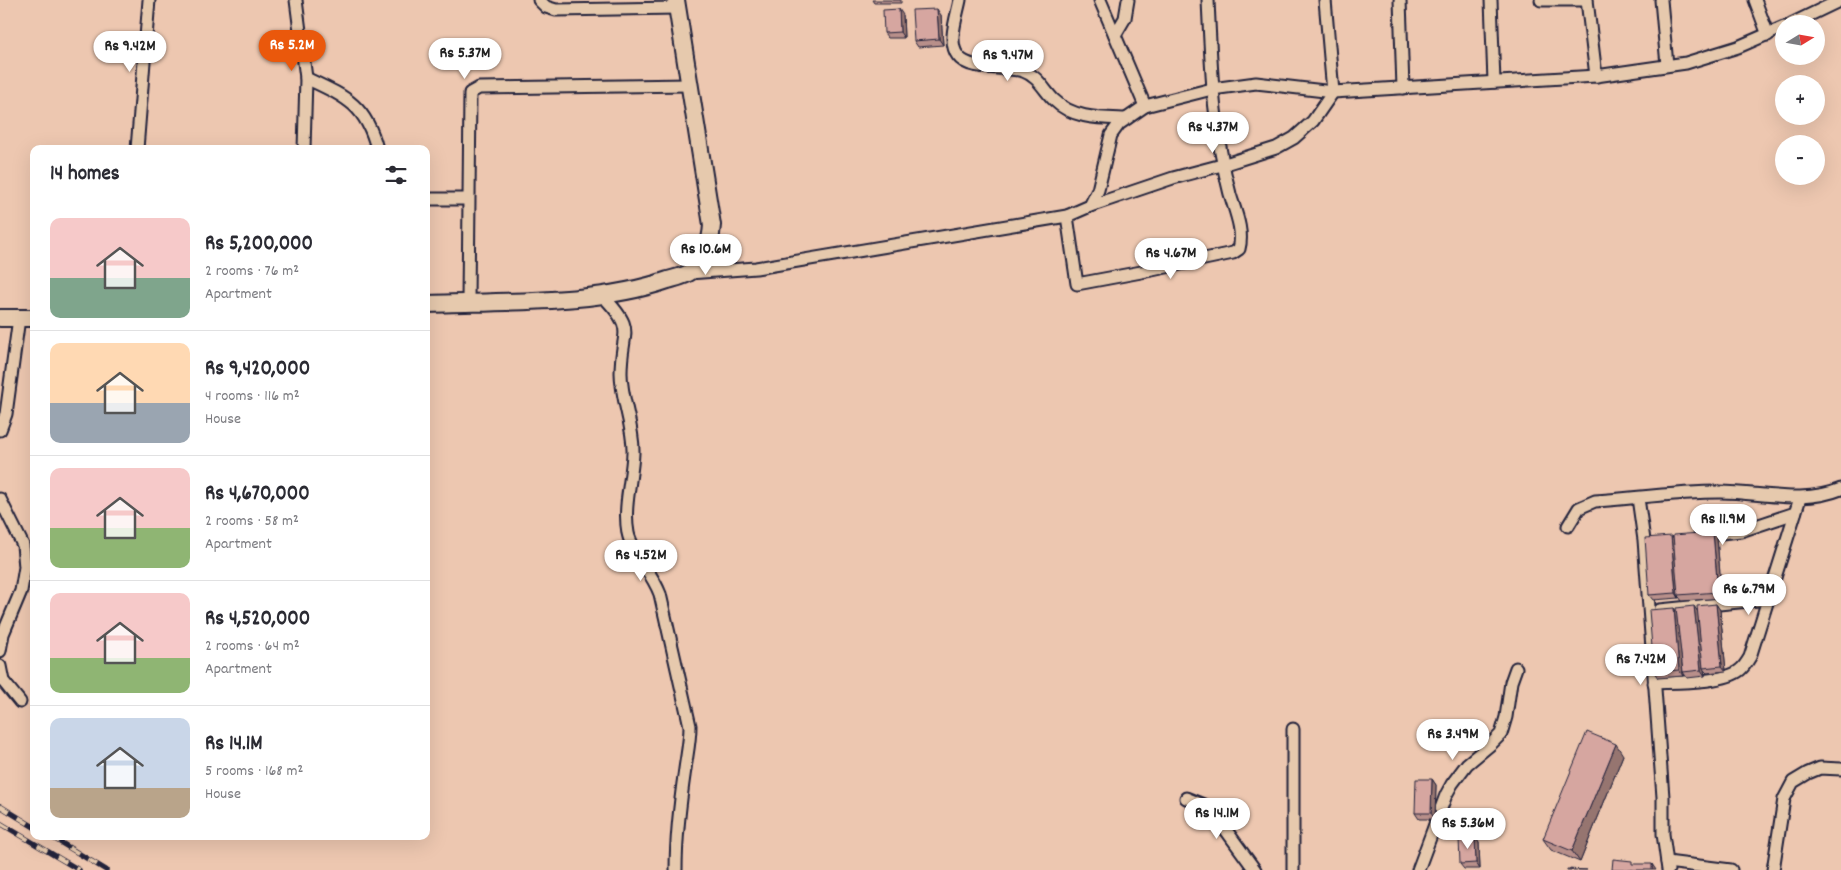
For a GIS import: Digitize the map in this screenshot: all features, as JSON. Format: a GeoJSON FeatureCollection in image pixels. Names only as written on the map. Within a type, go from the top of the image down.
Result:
{"type":"FeatureCollection","features":[{"type":"Feature","properties":{"kind":"street"},"geometry":{"type":"LineString","coordinates":[[136,145],[149,0]]}},
{"type":"Feature","properties":{"kind":"street"},"geometry":{"type":"LineString","coordinates":[[296,0],[306,78],[304,145]]}},
{"type":"Feature","properties":{"kind":"street"},"geometry":{"type":"LineString","coordinates":[[539,0],[546,7],[556,10],[676,4],[712,225],[709,244],[703,256],[689,273]]}},
{"type":"Feature","properties":{"kind":"street"},"geometry":{"type":"LineString","coordinates":[[960,0],[954,34],[954,48],[956,55],[962,61],[970,65],[1026,72],[1034,77],[1054,100],[1066,109],[1082,116],[1126,119]]}},
{"type":"Feature","properties":{"kind":"street"},"geometry":{"type":"LineString","coordinates":[[1100,0],[1145,106]]}},
{"type":"Feature","properties":{"kind":"street"},"geometry":{"type":"LineString","coordinates":[[1115,35],[1125,18],[1128,0]]}},
{"type":"Feature","properties":{"kind":"street"},"geometry":{"type":"LineString","coordinates":[[1067,216],[1077,284],[1233,253],[1239,249],[1241,234],[1222,165],[1212,89],[1208,0]]}},
{"type":"Feature","properties":{"kind":"street"},"geometry":{"type":"LineString","coordinates":[[430,304],[550,300],[601,294],[652,285],[689,273],[756,268],[1067,216],[1090,206],[1173,178],[1276,148],[1294,138],[1313,121],[1333,92],[1325,0]]}},
{"type":"Feature","properties":{"kind":"street"},"geometry":{"type":"LineString","coordinates":[[1400,0],[1403,88]]}},
{"type":"Feature","properties":{"kind":"street"},"geometry":{"type":"LineString","coordinates":[[1491,0],[1494,82]]}},
{"type":"Feature","properties":{"kind":"street"},"geometry":{"type":"LineString","coordinates":[[1540,0],[1587,0],[1596,76]]}},
{"type":"Feature","properties":{"kind":"street"},"geometry":{"type":"LineString","coordinates":[[1660,0],[1668,65]]}},
{"type":"Feature","properties":{"kind":"street"},"geometry":{"type":"LineString","coordinates":[[1755,0],[1768,35]]}},
{"type":"Feature","properties":{"kind":"street"},"geometry":{"type":"LineString","coordinates":[[1810,15],[1841,0]]}},
{"type":"Feature","properties":{"kind":"street"},"geometry":{"type":"LineString","coordinates":[[1090,206],[1098,190],[1111,135],[1119,124],[1145,106],[1212,89],[1256,83],[1333,92],[1596,76],[1686,62],[1775,32]]}},
{"type":"Feature","properties":{"kind":"street"},"geometry":{"type":"LineString","coordinates":[[306,78],[352,102],[364,115],[376,145]]}},
{"type":"Feature","properties":{"kind":"street"},"geometry":{"type":"LineString","coordinates":[[468,302],[470,93],[478,88],[689,85]]}},
{"type":"Feature","properties":{"kind":"street"},"geometry":{"type":"LineString","coordinates":[[430,199],[468,199]]}},
{"type":"Feature","properties":{"kind":"street"},"geometry":{"type":"LineString","coordinates":[[601,294],[622,318],[626,333],[621,374],[633,452],[628,500],[628,534],[632,547],[656,582],[660,594],[690,726],[690,742],[676,839],[676,870]]}},
{"type":"Feature","properties":{"kind":"street"},"geometry":{"type":"LineString","coordinates":[[0,318],[27,318],[6,414],[0,430]]}},
{"type":"Feature","properties":{"kind":"street"},"geometry":{"type":"LineString","coordinates":[[1568,526],[1579,508],[1595,500],[1720,492],[1800,498],[1829,494],[1841,489]]}},
{"type":"Feature","properties":{"kind":"street"},"geometry":{"type":"LineString","coordinates":[[1638,498],[1649,540],[1648,611],[1663,797],[1663,834],[1668,866],[1731,870]]}},
{"type":"Feature","properties":{"kind":"street"},"geometry":{"type":"LineString","coordinates":[[1654,684],[1721,678],[1742,669],[1750,658],[1800,498]]}},
{"type":"Feature","properties":{"kind":"street"},"geometry":{"type":"LineString","coordinates":[[0,499],[24,545],[21,591],[3,634],[0,651]]}},
{"type":"Feature","properties":{"kind":"street"},"geometry":{"type":"LineString","coordinates":[[1693,536],[1741,530],[1795,513]]}},
{"type":"Feature","properties":{"kind":"street"},"geometry":{"type":"LineString","coordinates":[[1648,611],[1768,599]]}},
{"type":"Feature","properties":{"kind":"street"},"geometry":{"type":"LineString","coordinates":[[0,666],[3,681],[20,702]]}},
{"type":"Feature","properties":{"kind":"street"},"geometry":{"type":"LineString","coordinates":[[1418,870],[1446,795],[1452,784],[1467,764],[1500,734],[1506,717],[1511,682],[1516,668]]}},
{"type":"Feature","properties":{"kind":"street"},"geometry":{"type":"LineString","coordinates":[[1293,729],[1293,870]]}},
{"type":"Feature","properties":{"kind":"street"},"geometry":{"type":"LineString","coordinates":[[1773,870],[1784,799],[1793,782],[1808,772],[1820,768],[1841,768]]}},
{"type":"Feature","properties":{"kind":"street"},"geometry":{"type":"LineString","coordinates":[[1186,798],[1206,806],[1215,815],[1255,870]]}},
{"type":"Feature","properties":{"kind":"building"},"geometry":{"type":"Polygon","coordinates":[[[899,9],[900,32],[884,33],[883,10],[899,9]]]}},
{"type":"Feature","properties":{"kind":"building"},"geometry":{"type":"Polygon","coordinates":[[[937,9],[939,39],[914,41],[912,10],[937,9]]]}},
{"type":"Feature","properties":{"kind":"building"},"geometry":{"type":"Polygon","coordinates":[[[1713,532],[1718,592],[1678,595],[1673,535],[1713,532]]]}},
{"type":"Feature","properties":{"kind":"building"},"geometry":{"type":"Polygon","coordinates":[[[1671,536],[1676,593],[1649,595],[1645,538],[1671,536]]]}},
{"type":"Feature","properties":{"kind":"building"},"geometry":{"type":"Polygon","coordinates":[[[1716,604],[1722,666],[1703,668],[1697,606],[1716,604]]]}},
{"type":"Feature","properties":{"kind":"building"},"geometry":{"type":"Polygon","coordinates":[[[1694,606],[1701,670],[1683,672],[1676,608],[1694,606]]]}},
{"type":"Feature","properties":{"kind":"building"},"geometry":{"type":"Polygon","coordinates":[[[1674,608],[1679,670],[1654,672],[1649,610],[1674,608]]]}},
{"type":"Feature","properties":{"kind":"building"},"geometry":{"type":"Polygon","coordinates":[[[1587,732],[1616,744],[1572,851],[1543,839],[1587,732]]]}},
{"type":"Feature","properties":{"kind":"building"},"geometry":{"type":"Polygon","coordinates":[[[1416,779],[1432,779],[1431,813],[1415,813],[1416,779]]]}},
{"type":"Feature","properties":{"kind":"building"},"geometry":{"type":"Polygon","coordinates":[[[1475,837],[1476,863],[1460,864],[1459,838],[1475,837]]]}},
{"type":"Feature","properties":{"kind":"building"},"geometry":{"type":"Polygon","coordinates":[[[1613,859],[1632,861],[1632,864],[1652,864],[1652,870],[1612,870],[1613,859]]]}},
{"type":"Feature","properties":{"kind":"railway"},"geometry":{"type":"LineString","coordinates":[[0,806],[30,825]]}},
{"type":"Feature","properties":{"kind":"railway"},"geometry":{"type":"LineString","coordinates":[[0,823],[79,870]]}},
{"type":"Feature","properties":{"kind":"railway"},"geometry":{"type":"LineString","coordinates":[[57,840],[106,870]]}}]}
